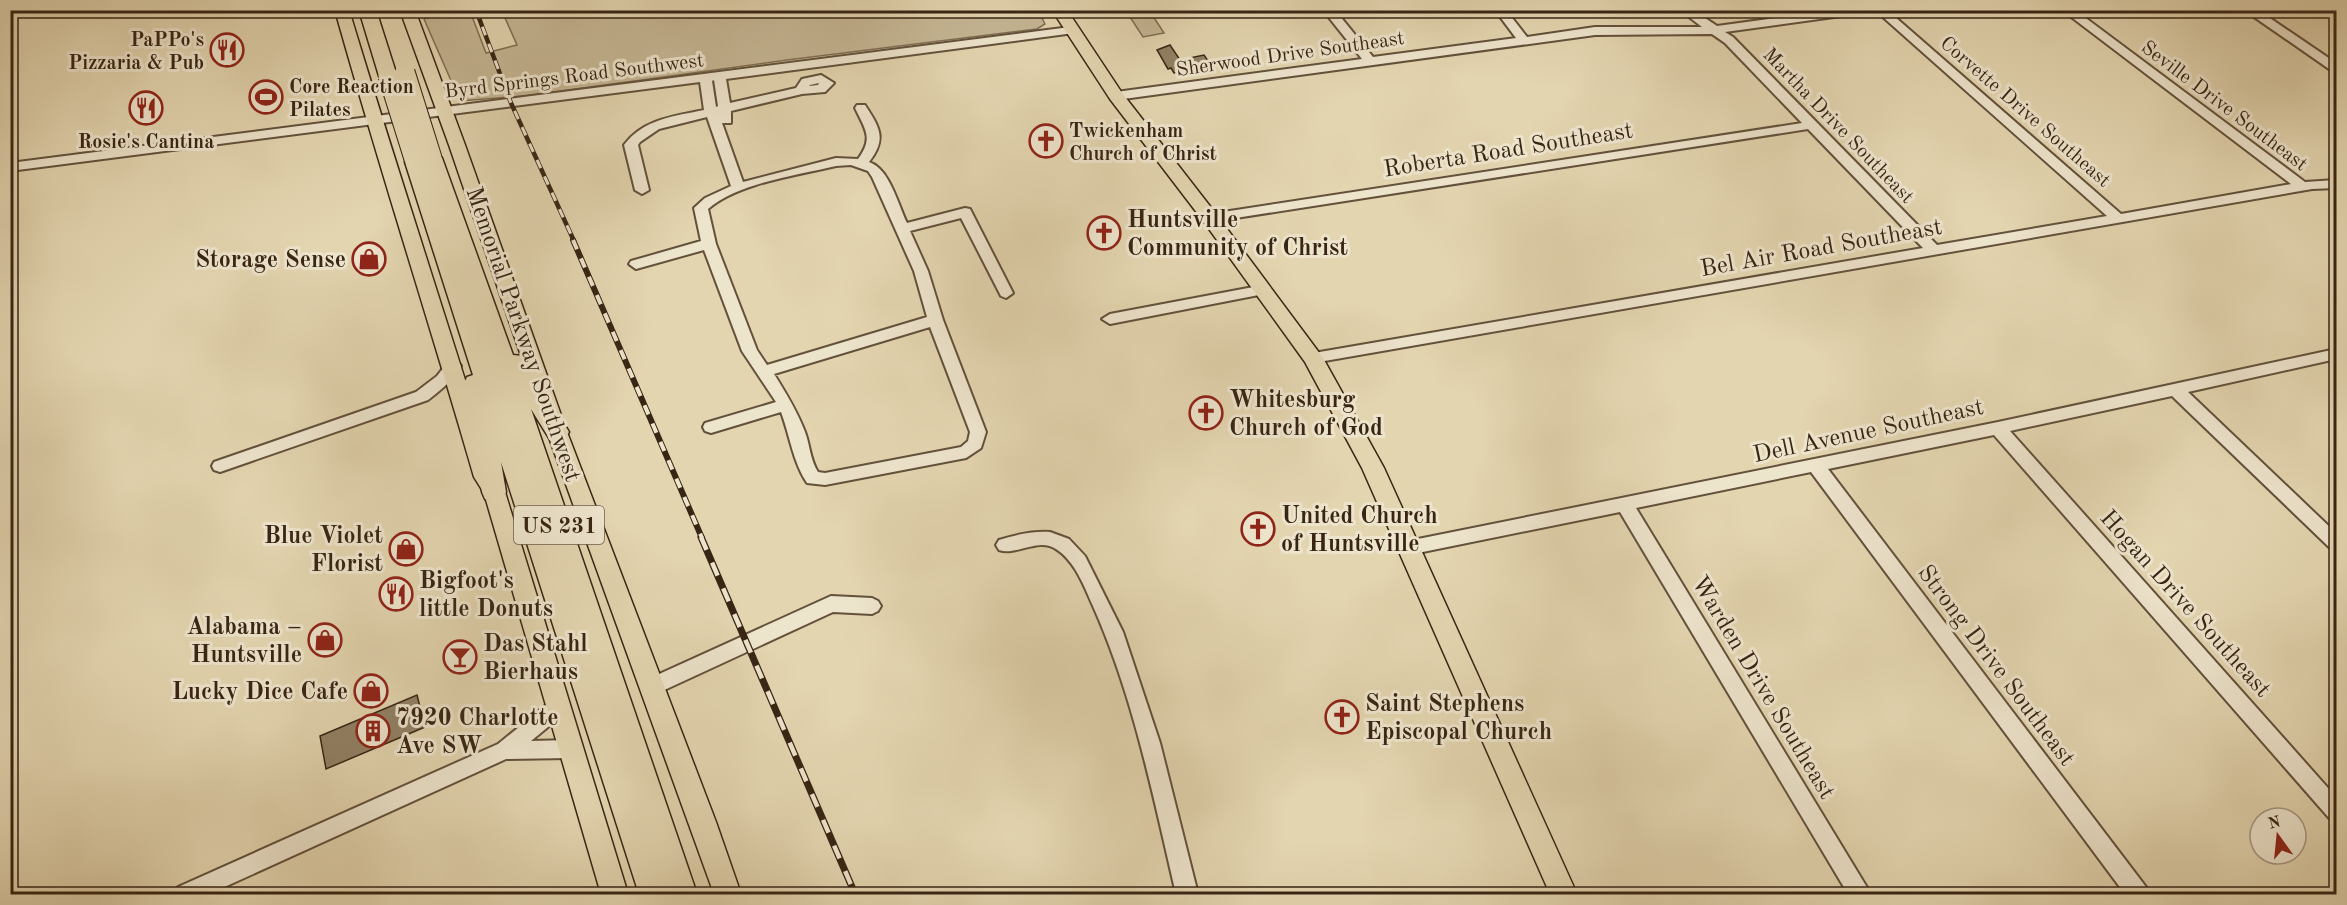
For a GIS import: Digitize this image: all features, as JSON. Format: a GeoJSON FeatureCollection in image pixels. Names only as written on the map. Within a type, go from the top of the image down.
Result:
{"type":"FeatureCollection","features":[{"type":"Feature","properties":{"kind":"highway","name":"Memorial Parkway Southwest"},"geometry":{"type":"LineString","coordinates":[[368,10],[396,74],[471,297],[682,894]]}},
{"type":"Feature","properties":{"kind":"highway","name":"Memorial Parkway Southwest"},"geometry":{"type":"LineString","coordinates":[[383,10],[396,74]]}},
{"type":"Feature","properties":{"kind":"highway","name":"Memorial Parkway Southwest"},"geometry":{"type":"LineString","coordinates":[[471,297],[654,894]]}},
{"type":"Feature","properties":{"kind":"highway"},"geometry":{"type":"LineString","coordinates":[[471,297],[495,310],[518,370],[557,432]]}},
{"type":"Feature","properties":{"kind":"highway"},"geometry":{"type":"LineString","coordinates":[[471,297],[494,492]]}},
{"type":"Feature","properties":{"kind":"main road"},"geometry":{"type":"LineString","coordinates":[[342,10],[386,161],[453,366],[485,477],[494,492],[615,894]]}},
{"type":"Feature","properties":{"kind":"main road","name":"Memorial Parkway Southwest"},"geometry":{"type":"LineString","coordinates":[[407,10],[457,145],[557,432],[653,686],[728,894]]}},
{"type":"Feature","properties":{"kind":"main road"},"geometry":{"type":"LineString","coordinates":[[1059,10],[1070,31],[1116,96],[1210,218],[1313,358],[1372,468],[1564,894]]}},
{"type":"Feature","properties":{"kind":"main road"},"geometry":{"type":"LineString","coordinates":[[364,85],[372,90],[393,89],[423,82],[431,76]]}},
{"type":"Feature","properties":{"kind":"main road"},"geometry":{"type":"LineString","coordinates":[[386,161],[398,152],[420,143],[443,140],[457,145]]}},
{"type":"Feature","properties":{"kind":"street"},"geometry":{"type":"LineString","coordinates":[[1328,10],[1370,61]]}},
{"type":"Feature","properties":{"kind":"street"},"geometry":{"type":"LineString","coordinates":[[1500,10],[1523,40]]}},
{"type":"Feature","properties":{"kind":"street","name":"Martha Drive Southeast"},"geometry":{"type":"LineString","coordinates":[[1685,10],[1729,40],[1933,250]]}},
{"type":"Feature","properties":{"kind":"street","name":"Sherwood Drive Southeast"},"geometry":{"type":"LineString","coordinates":[[1116,96],[1595,31],[1715,30],[1863,10]]}},
{"type":"Feature","properties":{"kind":"street","name":"Corvette Drive Southeast"},"geometry":{"type":"LineString","coordinates":[[1880,10],[2119,219]]}},
{"type":"Feature","properties":{"kind":"street","name":"Seville Drive Southeast"},"geometry":{"type":"LineString","coordinates":[[2067,10],[2303,187]]}},
{"type":"Feature","properties":{"kind":"street"},"geometry":{"type":"LineString","coordinates":[[2249,10],[2337,68]]}},
{"type":"Feature","properties":{"kind":"street","name":"Byrd Springs Road Southwest"},"geometry":{"type":"LineString","coordinates":[[10,167],[1070,31]]}},
{"type":"Feature","properties":{"kind":"street"},"geometry":{"type":"LineString","coordinates":[[718,110],[720,77]]}},
{"type":"Feature","properties":{"kind":"street"},"geometry":{"type":"LineString","coordinates":[[706,79],[743,187]]}},
{"type":"Feature","properties":{"kind":"street"},"geometry":{"type":"LineString","coordinates":[[642,190],[631,145],[637,135],[651,127],[802,90]]}},
{"type":"Feature","properties":{"kind":"street"},"geometry":{"type":"LineString","coordinates":[[861,108],[876,139],[875,147],[862,163]]}},
{"type":"Feature","properties":{"kind":"street","name":"Roberta Road Southeast"},"geometry":{"type":"LineString","coordinates":[[1210,218],[1812,125]]}},
{"type":"Feature","properties":{"kind":"street"},"geometry":{"type":"LineString","coordinates":[[836,162],[862,163],[873,168],[879,177],[921,271],[935,320],[978,432],[975,444],[966,452],[825,479],[813,478],[806,468],[798,434],[786,405],[750,351],[738,323],[709,244],[702,208],[706,201],[743,187],[836,162]]}},
{"type":"Feature","properties":{"kind":"street","name":"Bel Air Road Southeast"},"geometry":{"type":"LineString","coordinates":[[1313,358],[2303,187],[2337,184]]}},
{"type":"Feature","properties":{"kind":"street"},"geometry":{"type":"LineString","coordinates":[[902,229],[965,212],[1006,293]]}},
{"type":"Feature","properties":{"kind":"street"},"geometry":{"type":"LineString","coordinates":[[636,264],[709,244]]}},
{"type":"Feature","properties":{"kind":"street"},"geometry":{"type":"LineString","coordinates":[[1110,319],[1264,290]]}},
{"type":"Feature","properties":{"kind":"street"},"geometry":{"type":"LineString","coordinates":[[763,372],[935,320]]}},
{"type":"Feature","properties":{"kind":"street","name":"Dell Avenue Southeast"},"geometry":{"type":"LineString","coordinates":[[1408,548],[2176,391],[2337,354]]}},
{"type":"Feature","properties":{"kind":"street"},"geometry":{"type":"LineString","coordinates":[[422,396],[444,380],[453,366]]}},
{"type":"Feature","properties":{"kind":"street"},"geometry":{"type":"LineString","coordinates":[[2176,391],[2337,543]]}},
{"type":"Feature","properties":{"kind":"street"},"geometry":{"type":"LineString","coordinates":[[220,466],[422,396],[444,394],[464,403]]}},
{"type":"Feature","properties":{"kind":"street"},"geometry":{"type":"LineString","coordinates":[[711,427],[786,405]]}},
{"type":"Feature","properties":{"kind":"street","name":"Hogan Drive Southeast"},"geometry":{"type":"LineString","coordinates":[[1998,428],[2337,811]]}},
{"type":"Feature","properties":{"kind":"street","name":"Strong Drive Southeast"},"geometry":{"type":"LineString","coordinates":[[1816,466],[2138,894]]}},
{"type":"Feature","properties":{"kind":"street","name":"Warden Drive Southeast"},"geometry":{"type":"LineString","coordinates":[[1625,504],[1860,894]]}},
{"type":"Feature","properties":{"kind":"street"},"geometry":{"type":"LineString","coordinates":[[1005,545],[1032,539],[1051,539],[1062,544],[1084,568],[1111,623],[1130,670],[1187,894]]}},
{"type":"Feature","properties":{"kind":"street"},"geometry":{"type":"LineString","coordinates":[[653,686],[831,604],[872,606]]}},
{"type":"Feature","properties":{"kind":"street"},"geometry":{"type":"LineString","coordinates":[[186,894],[505,750],[558,707]]}},
{"type":"Feature","properties":{"kind":"street"},"geometry":{"type":"LineString","coordinates":[[505,750],[570,749]]}},
{"type":"Feature","properties":{"kind":"shaded area"},"geometry":{"type":"Polygon","coordinates":[[[1038,10],[1045,24],[1037,29],[524,96],[460,101],[424,19],[451,11],[470,11],[486,53],[517,45],[502,11],[1038,10]]]}},
{"type":"Feature","properties":{"kind":"shaded area"},"geometry":{"type":"Polygon","coordinates":[[[1149,10],[1164,33],[1143,37],[1128,14],[1149,10]]]}},
{"type":"Feature","properties":{"kind":"building"},"geometry":{"type":"Polygon","coordinates":[[[1170,45],[1180,60],[1204,55],[1211,65],[1174,73],[1171,68],[1168,69],[1157,50],[1170,45]]]}},
{"type":"Feature","properties":{"kind":"building","name":"Storage Sense"},"geometry":{"type":"Polygon","coordinates":[[[377,250],[380,262],[361,268],[358,255],[377,250]]]}},
{"type":"Feature","properties":{"kind":"building","name":"7920 Charlotte Ave SW"},"geometry":{"type":"Polygon","coordinates":[[[417,695],[425,727],[326,769],[320,736],[417,695]]]}},
{"type":"Feature","properties":{"kind":"railway"},"geometry":{"type":"LineString","coordinates":[[476,10],[511,103],[574,241]]}},
{"type":"Feature","properties":{"kind":"railway"},"geometry":{"type":"LineString","coordinates":[[573,240],[702,538]]}},
{"type":"Feature","properties":{"kind":"railway"},"geometry":{"type":"LineString","coordinates":[[701,537],[855,894]]}},
{"type":"Feature","properties":{"kind":"place","name":"PaPPo's Pizzaria & Pub"},"geometry":{"type":"Point","coordinates":[227,50]}},
{"type":"Feature","properties":{"kind":"place","name":"Core Reaction Pilates"},"geometry":{"type":"Point","coordinates":[266,97]}},
{"type":"Feature","properties":{"kind":"place","name":"Rosie's Cantina"},"geometry":{"type":"Point","coordinates":[146,108]}},
{"type":"Feature","properties":{"kind":"place","name":"Twickenham Church of Christ"},"geometry":{"type":"Point","coordinates":[1046,141]}},
{"type":"Feature","properties":{"kind":"place","name":"Huntsville Community of Christ"},"geometry":{"type":"Point","coordinates":[1104,233]}},
{"type":"Feature","properties":{"kind":"place","name":"Storage Sense"},"geometry":{"type":"Point","coordinates":[369,259]}},
{"type":"Feature","properties":{"kind":"place","name":"Whitesburg Church of God"},"geometry":{"type":"Point","coordinates":[1206,413]}},
{"type":"Feature","properties":{"kind":"place","name":"United Church of Huntsville"},"geometry":{"type":"Point","coordinates":[1258,529]}},
{"type":"Feature","properties":{"kind":"place","name":"Blue Violet Florist"},"geometry":{"type":"Point","coordinates":[406,549]}},
{"type":"Feature","properties":{"kind":"place","name":"Bigfoot's little Donuts"},"geometry":{"type":"Point","coordinates":[396,594]}},
{"type":"Feature","properties":{"kind":"place","name":"Alabama – Huntsville"},"geometry":{"type":"Point","coordinates":[325,640]}},
{"type":"Feature","properties":{"kind":"place","name":"Das Stahl Bierhaus"},"geometry":{"type":"Point","coordinates":[460,657]}},
{"type":"Feature","properties":{"kind":"place","name":"Lucky Dice Cafe"},"geometry":{"type":"Point","coordinates":[371,691]}},
{"type":"Feature","properties":{"kind":"place","name":"Saint Stephens Episcopal Church"},"geometry":{"type":"Point","coordinates":[1342,717]}},
{"type":"Feature","properties":{"kind":"place","name":"7920 Charlotte Ave SW"},"geometry":{"type":"Point","coordinates":[373,731]}}]}
